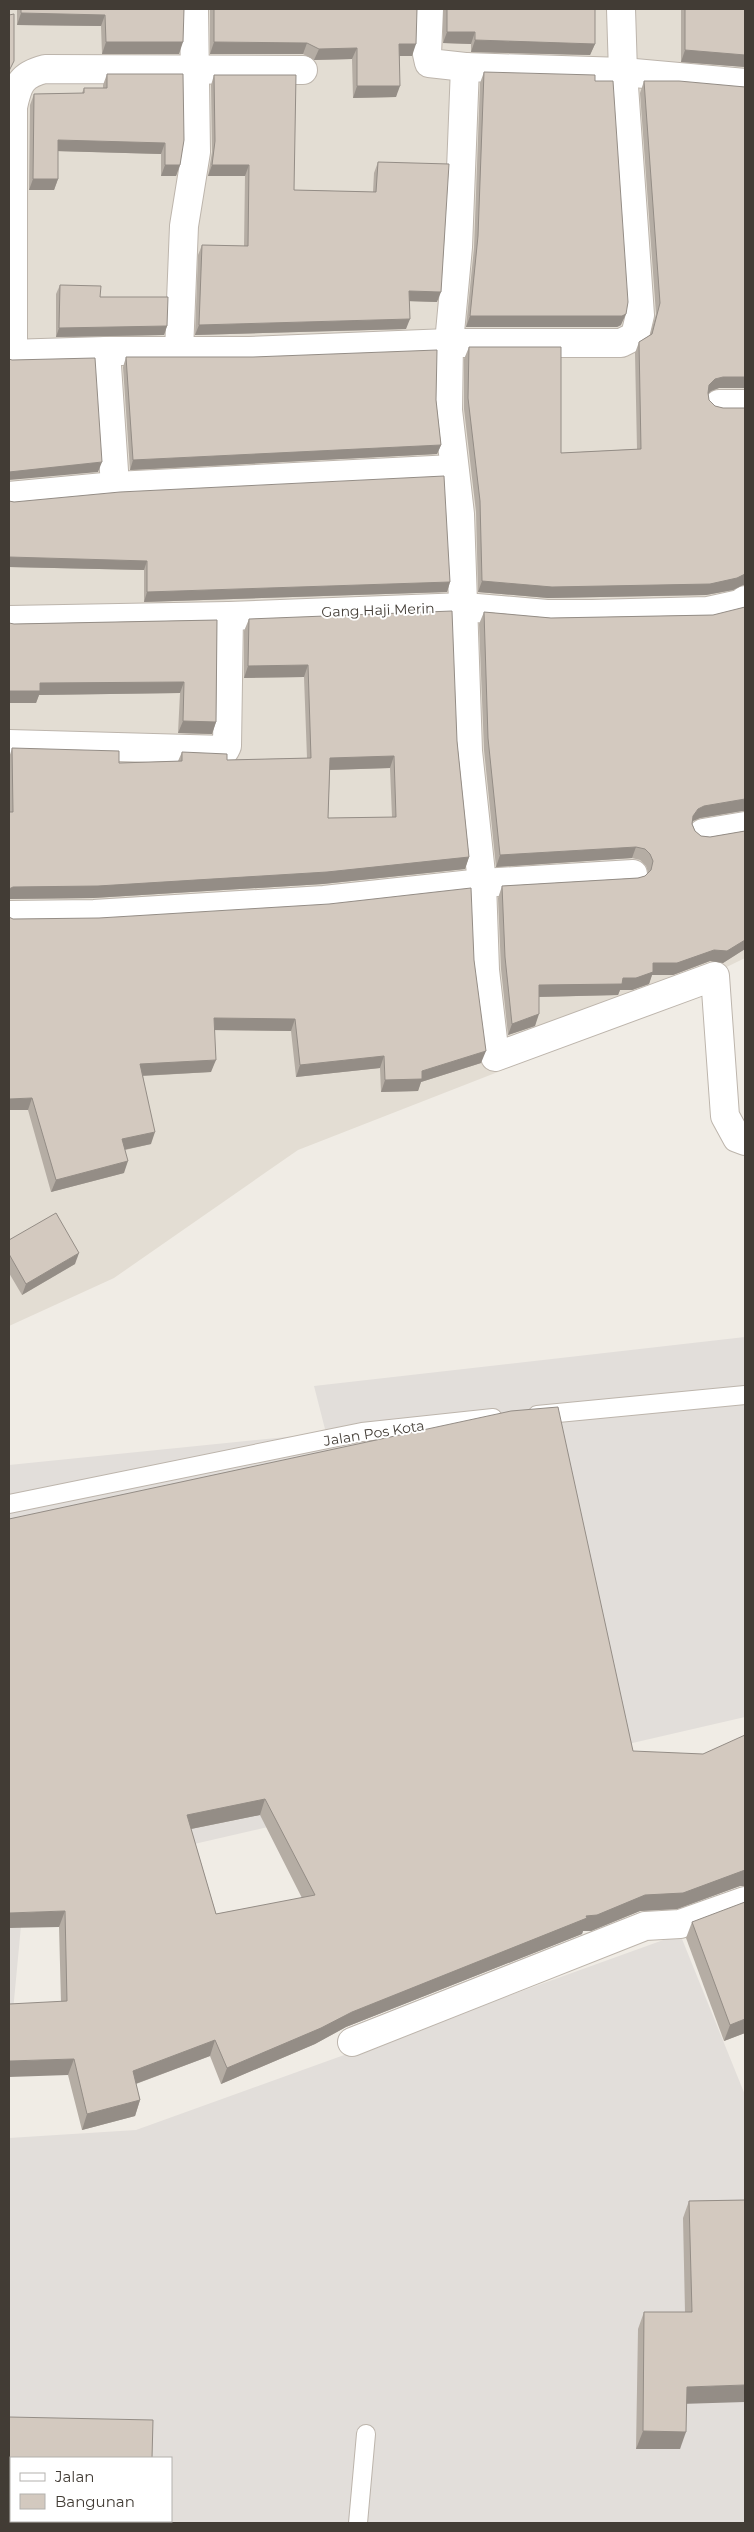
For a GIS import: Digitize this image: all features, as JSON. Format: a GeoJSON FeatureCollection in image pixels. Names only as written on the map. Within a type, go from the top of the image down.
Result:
{"type":"FeatureCollection","features":[{"type":"Feature","properties":{"kind":"street"},"geometry":{"type":"LineString","coordinates":[[179,351],[184,226],[196,152],[194,9]]}},
{"type":"Feature","properties":{"kind":"street"},"geometry":{"type":"LineString","coordinates":[[429,9],[427,54],[429,63],[465,67],[623,72],[745,82]]}},
{"type":"Feature","properties":{"kind":"street"},"geometry":{"type":"LineString","coordinates":[[303,70],[45,70],[34,72],[24,78],[19,86],[13,107],[11,354],[373,348],[449,343],[621,342],[635,336],[640,315],[623,72],[621,9]]}},
{"type":"Feature","properties":{"kind":"street"},"geometry":{"type":"LineString","coordinates":[[465,67],[458,247],[449,343],[448,410],[453,469],[460,514],[468,751],[482,883],[485,970],[495,1057],[715,976],[725,1116],[737,1138],[745,1141]]}},
{"type":"Feature","properties":{"kind":"street"},"geometry":{"type":"LineString","coordinates":[[106,351],[115,486]]}},
{"type":"Feature","properties":{"kind":"street"},"geometry":{"type":"LineString","coordinates":[[9,496],[115,486],[453,469]]}},
{"type":"Feature","properties":{"kind":"street","name":"Gang Haji Merin"},"geometry":{"type":"LineString","coordinates":[[9,620],[229,616],[464,608],[547,614],[708,611],[740,604],[745,600]]}},
{"type":"Feature","properties":{"kind":"street"},"geometry":{"type":"LineString","coordinates":[[9,744],[225,750],[227,746],[229,616]]}},
{"type":"Feature","properties":{"kind":"street"},"geometry":{"type":"LineString","coordinates":[[703,833],[745,826]]}},
{"type":"Feature","properties":{"kind":"street"},"geometry":{"type":"LineString","coordinates":[[9,915],[94,914],[324,900],[482,883],[633,874]]}},
{"type":"Feature","properties":{"kind":"street"},"geometry":{"type":"LineString","coordinates":[[352,2042],[645,1926],[680,1924],[745,1901]]}},
{"type":"Feature","properties":{"kind":"lane","name":"Jalan Pos Kota"},"geometry":{"type":"LineString","coordinates":[[9,1504],[362,1432],[745,1395]]}},
{"type":"Feature","properties":{"kind":"lane"},"geometry":{"type":"LineString","coordinates":[[358,2523],[366,2434]]}},
{"type":"Feature","properties":{"kind":"shaded area"},"geometry":{"type":"Polygon","coordinates":[[[9,9],[745,9],[745,958],[572,1043],[298,1150],[114,1278],[9,1326],[9,9]]]}},
{"type":"Feature","properties":{"kind":"shaded area"},"geometry":{"type":"Polygon","coordinates":[[[745,1337],[745,1717],[25,1883],[9,2054],[9,1465],[326,1433],[314,1386],[745,1337]]]}},
{"type":"Feature","properties":{"kind":"shaded area"},"geometry":{"type":"Polygon","coordinates":[[[680,1934],[745,2095],[745,2523],[9,2523],[9,2138],[136,2130],[680,1934]]]}},
{"type":"Feature","properties":{"kind":"building"},"geometry":{"type":"Polygon","coordinates":[[[21,9],[184,9],[183,42],[106,42],[105,15],[21,13],[21,9]]]}},
{"type":"Feature","properties":{"kind":"building"},"geometry":{"type":"Polygon","coordinates":[[[214,9],[417,9],[416,44],[399,44],[400,86],[357,86],[357,48],[319,49],[307,43],[214,42],[214,9]]]}},
{"type":"Feature","properties":{"kind":"building"},"geometry":{"type":"Polygon","coordinates":[[[447,9],[595,9],[595,44],[475,40],[475,32],[447,32],[447,9]]]}},
{"type":"Feature","properties":{"kind":"building"},"geometry":{"type":"Polygon","coordinates":[[[685,9],[745,9],[745,55],[685,50],[685,9]]]}},
{"type":"Feature","properties":{"kind":"building"},"geometry":{"type":"Polygon","coordinates":[[[14,14],[14,61],[9,71],[9,15],[14,14]]]}},
{"type":"Feature","properties":{"kind":"building"},"geometry":{"type":"Polygon","coordinates":[[[484,72],[595,75],[595,81],[613,81],[628,302],[626,314],[622,316],[470,316],[478,236],[484,72]]]}},
{"type":"Feature","properties":{"kind":"building"},"geometry":{"type":"Polygon","coordinates":[[[107,74],[183,74],[184,140],[180,165],[165,165],[165,143],[58,140],[58,179],[33,179],[34,94],[84,93],[84,88],[107,88],[107,74]]]}},
{"type":"Feature","properties":{"kind":"building"},"geometry":{"type":"Polygon","coordinates":[[[214,75],[296,75],[294,190],[376,192],[378,162],[449,164],[441,292],[409,291],[410,319],[199,325],[202,245],[248,246],[249,165],[212,165],[215,141],[214,75]]]}},
{"type":"Feature","properties":{"kind":"building"},"geometry":{"type":"Polygon","coordinates":[[[644,81],[679,81],[745,87],[745,377],[715,379],[709,385],[708,393],[709,400],[715,406],[745,408],[745,574],[737,578],[710,584],[552,587],[482,581],[480,501],[468,398],[469,347],[561,347],[561,453],[641,449],[639,342],[652,334],[660,303],[644,81]]]}},
{"type":"Feature","properties":{"kind":"building"},"geometry":{"type":"Polygon","coordinates":[[[60,285],[101,286],[100,297],[168,297],[167,326],[59,328],[60,285]]]}},
{"type":"Feature","properties":{"kind":"building"},"geometry":{"type":"Polygon","coordinates":[[[437,350],[436,400],[441,445],[133,460],[126,357],[253,357],[437,350]]]}},
{"type":"Feature","properties":{"kind":"building"},"geometry":{"type":"Polygon","coordinates":[[[95,358],[102,462],[9,472],[9,359],[95,358]]]}},
{"type":"Feature","properties":{"kind":"building"},"geometry":{"type":"Polygon","coordinates":[[[444,476],[450,582],[147,592],[147,561],[9,557],[9,501],[120,492],[444,476]]]}},
{"type":"Feature","properties":{"kind":"building"},"geometry":{"type":"Polygon","coordinates":[[[745,607],[745,799],[704,806],[698,809],[693,816],[692,824],[695,831],[701,836],[710,837],[745,831],[745,940],[727,951],[714,950],[677,963],[653,963],[653,972],[636,978],[623,978],[622,984],[539,985],[539,1014],[512,1024],[505,957],[502,886],[638,878],[645,876],[651,870],[653,861],[645,849],[636,847],[500,855],[488,738],[484,612],[551,618],[713,615],[745,607]]]}},
{"type":"Feature","properties":{"kind":"building"},"geometry":{"type":"Polygon","coordinates":[[[452,611],[457,741],[469,857],[327,872],[98,886],[13,887],[9,889],[9,812],[13,812],[12,748],[119,751],[119,763],[182,761],[182,752],[227,754],[227,760],[311,758],[308,665],[248,666],[249,619],[452,611]],[[394,756],[330,758],[328,818],[396,817],[394,756]]]}},
{"type":"Feature","properties":{"kind":"building"},"geometry":{"type":"Polygon","coordinates":[[[217,620],[216,722],[183,721],[184,682],[40,683],[40,691],[9,691],[9,623],[217,620]]]}},
{"type":"Feature","properties":{"kind":"building"},"geometry":{"type":"Polygon","coordinates":[[[471,888],[474,960],[486,1051],[422,1071],[422,1079],[385,1080],[384,1056],[300,1065],[295,1019],[214,1018],[216,1060],[140,1064],[155,1132],[122,1139],[128,1161],[56,1180],[32,1098],[9,1099],[9,917],[13,919],[99,918],[329,904],[471,888]]]}},
{"type":"Feature","properties":{"kind":"building"},"geometry":{"type":"Polygon","coordinates":[[[56,1213],[79,1253],[26,1284],[9,1254],[9,1240],[56,1213]]]}},
{"type":"Feature","properties":{"kind":"building"},"geometry":{"type":"Polygon","coordinates":[[[558,1407],[633,1751],[703,1754],[745,1735],[745,1870],[683,1893],[645,1895],[597,1915],[586,1916],[587,1918],[352,2012],[321,2028],[227,2068],[215,2040],[133,2071],[140,2100],[87,2114],[74,2059],[9,2061],[9,2004],[67,2001],[65,1911],[9,1913],[9,1519],[511,1411],[558,1407]],[[265,1799],[187,1815],[216,1914],[315,1895],[265,1799]]]}},
{"type":"Feature","properties":{"kind":"building"},"geometry":{"type":"Polygon","coordinates":[[[745,1902],[745,2019],[730,2025],[692,1922],[745,1902]]]}},
{"type":"Feature","properties":{"kind":"building"},"geometry":{"type":"Polygon","coordinates":[[[745,2200],[745,2385],[687,2387],[686,2432],[643,2431],[644,2312],[692,2312],[689,2201],[745,2200]]]}},
{"type":"Feature","properties":{"kind":"building"},"geometry":{"type":"Polygon","coordinates":[[[9,2417],[153,2420],[152,2457],[10,2457],[10,2522],[168,2523],[9,2523],[9,2417]]]}}]}
